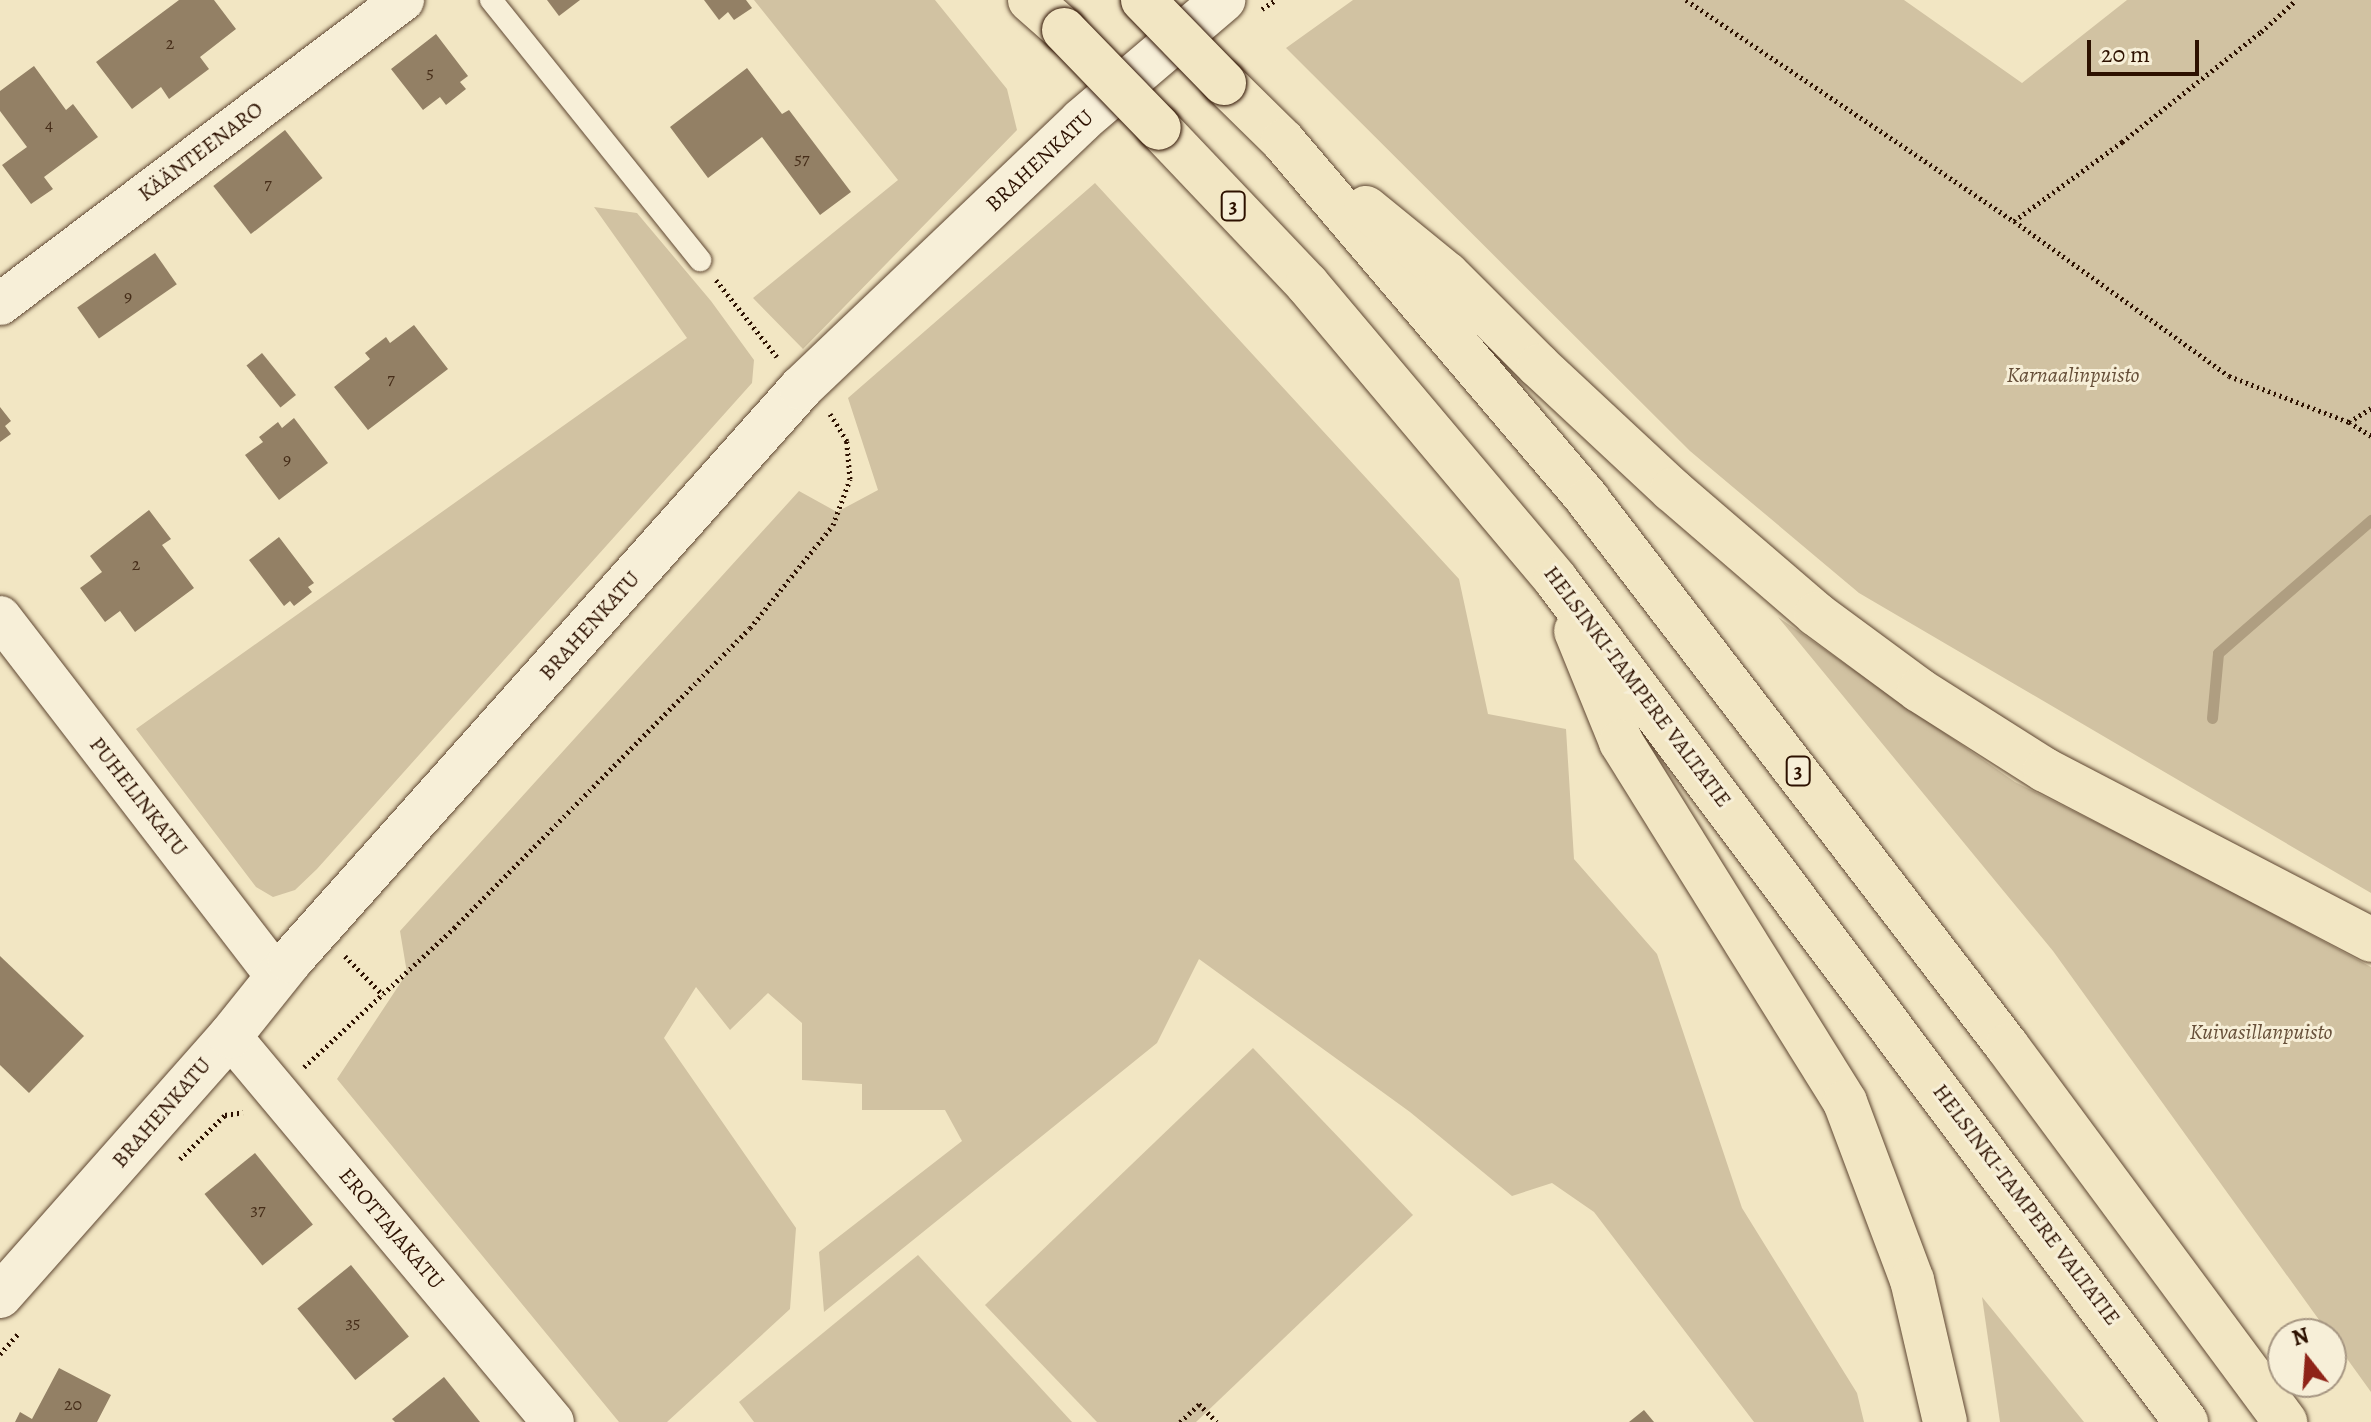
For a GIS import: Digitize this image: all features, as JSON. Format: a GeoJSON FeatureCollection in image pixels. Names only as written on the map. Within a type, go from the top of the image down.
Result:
{"type":"FeatureCollection","features":[{"type":"Feature","properties":{"kind":"highway","name":"HELSINKI-TAMPERE VALTATIE"},"geometry":{"type":"LineString","coordinates":[[1030,0],[1064,30],[1307,284],[1556,580],[2186,1422]]}},
{"type":"Feature","properties":{"kind":"highway","name":"3"},"geometry":{"type":"LineString","coordinates":[[1143,0],[1283,141],[1608,525],[2007,1046],[2285,1422]]}},
{"type":"Feature","properties":{"kind":"highway"},"geometry":{"type":"LineString","coordinates":[[1283,141],[1447,274],[1539,366],[1672,490],[1816,614],[1873,656],[2045,770],[2371,940]]}},
{"type":"Feature","properties":{"kind":"highway"},"geometry":{"type":"LineString","coordinates":[[1556,580],[1621,742],[1845,1102],[1912,1280],[1945,1422]]}},
{"type":"Feature","properties":{"kind":"main road","name":"BRAHENKATU"},"geometry":{"type":"LineString","coordinates":[[10,1314],[277,977],[801,388],[1081,121],[1223,0]]}},
{"type":"Feature","properties":{"kind":"street","name":"KÄÄNTEENARO"},"geometry":{"type":"LineString","coordinates":[[0,304],[403,0]]}},
{"type":"Feature","properties":{"kind":"street","name":"PUHELINKATU"},"geometry":{"type":"LineString","coordinates":[[0,617],[277,977]]}},
{"type":"Feature","properties":{"kind":"street","name":"EROTTAJAKATU"},"geometry":{"type":"LineString","coordinates":[[230,1036],[553,1422]]}},
{"type":"Feature","properties":{"kind":"lane"},"geometry":{"type":"LineString","coordinates":[[491,0],[700,260]]}},
{"type":"Feature","properties":{"kind":"path"},"geometry":{"type":"LineString","coordinates":[[1686,0],[2014,221],[2229,376],[2349,422],[2371,436]]}},
{"type":"Feature","properties":{"kind":"path"},"geometry":{"type":"LineString","coordinates":[[2014,221],[2134,133],[2261,32],[2296,0]]}},
{"type":"Feature","properties":{"kind":"path"},"geometry":{"type":"LineString","coordinates":[[700,260],[801,388]]}},
{"type":"Feature","properties":{"kind":"path","name":"BRAHENKATU"},"geometry":{"type":"LineString","coordinates":[[171,1167],[225,1115],[258,1111],[454,928],[750,628],[833,525],[850,479],[847,441],[833,417],[801,388]]}},
{"type":"Feature","properties":{"kind":"path"},"geometry":{"type":"LineString","coordinates":[[2349,422],[2371,408]]}},
{"type":"Feature","properties":{"kind":"path"},"geometry":{"type":"LineString","coordinates":[[0,1354],[10,1314]]}},
{"type":"Feature","properties":{"kind":"path"},"geometry":{"type":"LineString","coordinates":[[1180,1422],[1199,1404],[1217,1422]]}},
{"type":"Feature","properties":{"kind":"green space"},"geometry":{"type":"Polygon","coordinates":[[[754,0],[935,0],[1007,89],[1017,130],[803,349],[753,298],[898,180],[754,0]]]}},
{"type":"Feature","properties":{"kind":"green space","name":"Karnaalinpuisto"},"geometry":{"type":"Polygon","coordinates":[[[1353,0],[1904,0],[2022,83],[2127,0],[2371,0],[2371,893],[1859,593],[1690,451],[1286,48],[1353,0]]]}},
{"type":"Feature","properties":{"kind":"green space"},"geometry":{"type":"Polygon","coordinates":[[[1095,183],[1459,579],[1488,714],[1566,729],[1574,859],[1657,954],[1742,1208],[1857,1393],[1864,1422],[1754,1422],[1594,1212],[1552,1183],[1512,1196],[1410,1112],[1199,959],[1157,1043],[824,1312],[819,1252],[962,1141],[945,1110],[862,1110],[862,1084],[802,1080],[802,1023],[768,993],[730,1030],[696,987],[664,1038],[796,1228],[790,1309],[667,1422],[619,1422],[337,1079],[407,973],[400,931],[799,491],[837,512],[878,490],[848,398],[1095,183]]]}},
{"type":"Feature","properties":{"kind":"green space"},"geometry":{"type":"Polygon","coordinates":[[[594,207],[637,213],[711,301],[754,360],[752,383],[317,869],[295,890],[273,897],[256,887],[136,729],[687,338],[594,207]]]}},
{"type":"Feature","properties":{"kind":"green space","name":"Kuivasillanpuisto"},"geometry":{"type":"Polygon","coordinates":[[[1778,617],[2015,782],[2190,869],[2371,967],[2371,1392],[2347,1359],[2347,1318],[2318,1318],[2053,951],[1778,617]]]}},
{"type":"Feature","properties":{"kind":"green space"},"geometry":{"type":"Polygon","coordinates":[[[1253,1048],[1413,1215],[1196,1422],[1097,1422],[985,1305],[1253,1048]]]}},
{"type":"Feature","properties":{"kind":"green space"},"geometry":{"type":"Polygon","coordinates":[[[918,1255],[1072,1422],[754,1422],[739,1402],[918,1255]]]}},
{"type":"Feature","properties":{"kind":"green space"},"geometry":{"type":"Polygon","coordinates":[[[1982,1297],[2084,1422],[2000,1422],[1982,1297]]]}},
{"type":"Feature","properties":{"kind":"building"},"geometry":{"type":"Polygon","coordinates":[[[179,0],[214,0],[236,29],[200,57],[209,69],[169,99],[161,87],[132,109],[96,62],[179,0]]]}},
{"type":"Feature","properties":{"kind":"building"},"geometry":{"type":"Polygon","coordinates":[[[547,0],[580,0],[559,16],[547,0]]]}},
{"type":"Feature","properties":{"kind":"building"},"geometry":{"type":"Polygon","coordinates":[[[704,0],[746,0],[752,8],[734,20],[728,12],[719,20],[704,0]]]}},
{"type":"Feature","properties":{"kind":"building"},"geometry":{"type":"Polygon","coordinates":[[[436,34],[468,76],[460,82],[466,89],[446,105],[440,97],[423,110],[391,69],[436,34]]]}},
{"type":"Feature","properties":{"kind":"building"},"geometry":{"type":"Polygon","coordinates":[[[34,66],[66,110],[73,104],[98,137],[44,177],[53,189],[31,204],[2,165],[27,147],[0,111],[0,91],[34,66]]]}},
{"type":"Feature","properties":{"kind":"building"},"geometry":{"type":"Polygon","coordinates":[[[747,68],[782,114],[789,110],[851,192],[820,215],[762,137],[708,178],[670,127],[747,68]]]}},
{"type":"Feature","properties":{"kind":"building"},"geometry":{"type":"Polygon","coordinates":[[[285,130],[323,178],[251,234],[213,186],[285,130]]]}},
{"type":"Feature","properties":{"kind":"building"},"geometry":{"type":"Polygon","coordinates":[[[155,253],[177,284],[99,339],[77,307],[155,253]]]}},
{"type":"Feature","properties":{"kind":"building"},"geometry":{"type":"Polygon","coordinates":[[[414,325],[448,369],[368,430],[334,387],[370,359],[365,353],[386,337],[390,343],[414,325]]]}},
{"type":"Feature","properties":{"kind":"building"},"geometry":{"type":"Polygon","coordinates":[[[262,353],[296,395],[280,408],[246,366],[262,353]]]}},
{"type":"Feature","properties":{"kind":"building"},"geometry":{"type":"Polygon","coordinates":[[[0,407],[11,421],[5,426],[11,434],[0,442],[0,407]]]}},
{"type":"Feature","properties":{"kind":"building"},"geometry":{"type":"Polygon","coordinates":[[[294,418],[328,463],[279,500],[245,455],[263,442],[259,437],[278,422],[282,428],[294,418]]]}},
{"type":"Feature","properties":{"kind":"building"},"geometry":{"type":"Polygon","coordinates":[[[149,510],[171,539],[162,545],[194,588],[135,632],[120,611],[105,622],[80,588],[102,572],[90,556],[149,510]]]}},
{"type":"Feature","properties":{"kind":"building"},"geometry":{"type":"Polygon","coordinates":[[[279,537],[314,583],[308,587],[312,592],[294,606],[290,601],[284,606],[249,560],[279,537]]]}},
{"type":"Feature","properties":{"kind":"building"},"geometry":{"type":"Polygon","coordinates":[[[0,956],[84,1036],[29,1093],[0,1065],[0,956]]]}},
{"type":"Feature","properties":{"kind":"building"},"geometry":{"type":"Polygon","coordinates":[[[255,1153],[313,1224],[262,1265],[204,1194],[255,1153]]]}},
{"type":"Feature","properties":{"kind":"building"},"geometry":{"type":"Polygon","coordinates":[[[351,1265],[409,1336],[355,1380],[297,1308],[351,1265]]]}},
{"type":"Feature","properties":{"kind":"building"},"geometry":{"type":"Polygon","coordinates":[[[59,1368],[111,1395],[97,1422],[15,1422],[20,1412],[32,1419],[59,1368]]]}},
{"type":"Feature","properties":{"kind":"building"},"geometry":{"type":"Polygon","coordinates":[[[444,1377],[480,1422],[395,1422],[392,1419],[444,1377]]]}},
{"type":"Feature","properties":{"kind":"building"},"geometry":{"type":"Polygon","coordinates":[[[1644,1410],[1654,1422],[1629,1422],[1644,1410]]]}},
{"type":"Feature","properties":{"kind":"waterway"},"geometry":{"type":"LineString","coordinates":[[2212,718],[2218,653],[2371,520]]}}]}
